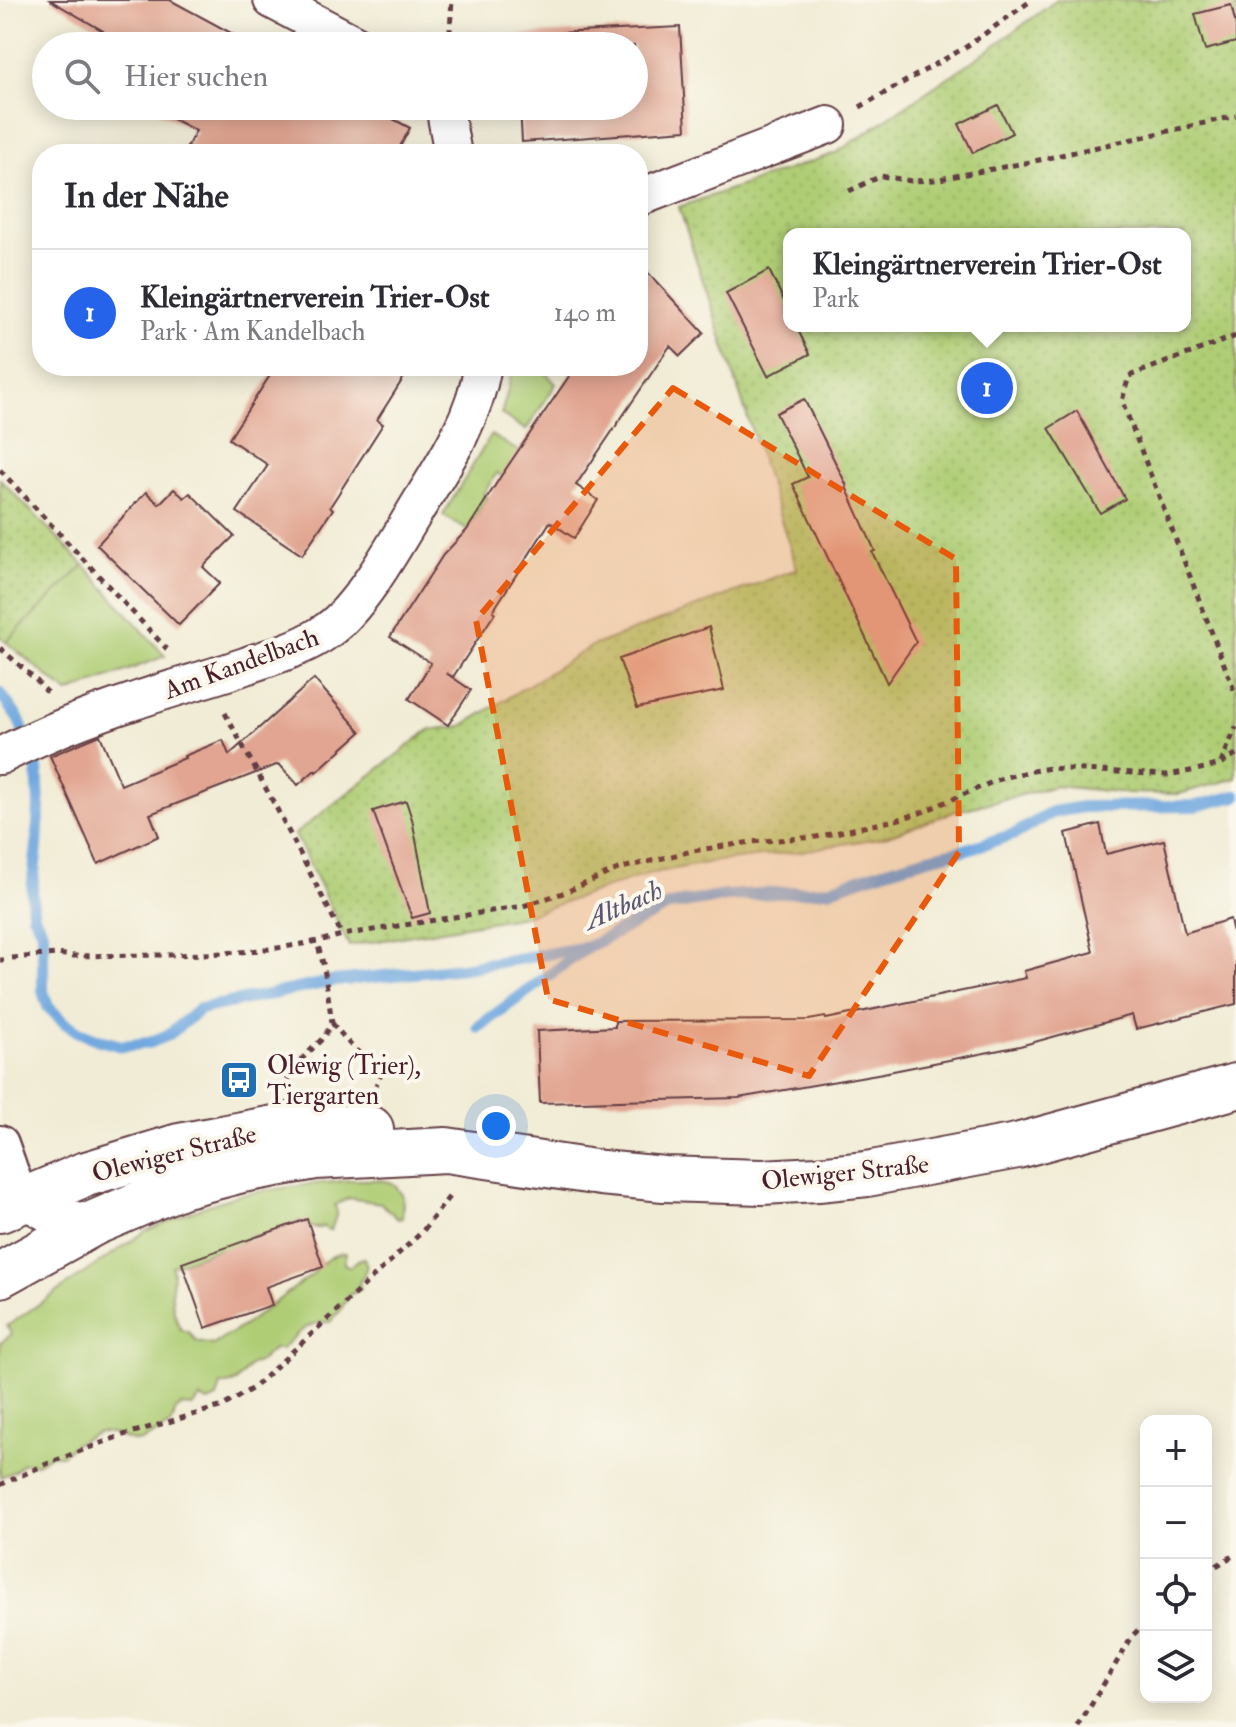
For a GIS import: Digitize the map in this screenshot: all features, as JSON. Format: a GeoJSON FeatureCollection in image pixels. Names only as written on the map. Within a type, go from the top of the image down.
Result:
{"type":"FeatureCollection","features":[{"type":"Feature","properties":{"kind":"main road","name":"Olewiger Straße"},"geometry":{"type":"LineString","coordinates":[[0,1275],[94,1223],[181,1186],[242,1170],[315,1157],[446,1150],[664,1179],[762,1182],[818,1179],[867,1174],[1017,1146],[1236,1086]]}},
{"type":"Feature","properties":{"kind":"main road","name":"Olewiger Straße"},"geometry":{"type":"LineString","coordinates":[[12,1204],[94,1172],[179,1146],[290,1125],[382,1130],[446,1150]]}},
{"type":"Feature","properties":{"kind":"street"},"geometry":{"type":"LineString","coordinates":[[272,0],[333,32]]}},
{"type":"Feature","properties":{"kind":"street"},"geometry":{"type":"LineString","coordinates":[[447,120],[451,144]]}},
{"type":"Feature","properties":{"kind":"street"},"geometry":{"type":"LineString","coordinates":[[648,194],[828,125]]}},
{"type":"Feature","properties":{"kind":"street","name":"Am Kandelbach"},"geometry":{"type":"LineString","coordinates":[[20,747],[135,701],[210,694],[329,630],[346,614],[404,530],[465,426],[481,376]]}},
{"type":"Feature","properties":{"kind":"street"},"geometry":{"type":"LineString","coordinates":[[0,1144],[13,1181],[12,1204],[53,1216],[94,1223]]}},
{"type":"Feature","properties":{"kind":"path"},"geometry":{"type":"LineString","coordinates":[[450,32],[452,0]]}},
{"type":"Feature","properties":{"kind":"path"},"geometry":{"type":"LineString","coordinates":[[828,125],[966,47],[1032,0]]}},
{"type":"Feature","properties":{"kind":"path"},"geometry":{"type":"LineString","coordinates":[[849,191],[881,176],[911,181],[934,180],[1236,116]]}},
{"type":"Feature","properties":{"kind":"path"},"geometry":{"type":"LineString","coordinates":[[1236,336],[1129,376],[1122,401],[1236,695]]}},
{"type":"Feature","properties":{"kind":"path"},"geometry":{"type":"LineString","coordinates":[[0,470],[210,694],[342,935]]}},
{"type":"Feature","properties":{"kind":"path"},"geometry":{"type":"LineString","coordinates":[[0,648],[35,679],[74,723]]}},
{"type":"Feature","properties":{"kind":"path"},"geometry":{"type":"LineString","coordinates":[[1221,764],[1236,727]]}},
{"type":"Feature","properties":{"kind":"path"},"geometry":{"type":"LineString","coordinates":[[12,958],[56,954],[231,953],[317,942],[342,935],[523,906],[566,892],[618,869],[692,851],[844,832],[920,813],[1002,778],[1027,772],[1062,769],[1167,775],[1221,764],[1236,754]]}},
{"type":"Feature","properties":{"kind":"path"},"geometry":{"type":"LineString","coordinates":[[317,942],[332,1023],[354,1049],[383,1069],[376,1087]]}},
{"type":"Feature","properties":{"kind":"path"},"geometry":{"type":"LineString","coordinates":[[287,1080],[332,1023]]}},
{"type":"Feature","properties":{"kind":"path"},"geometry":{"type":"LineString","coordinates":[[0,1485],[120,1436],[223,1406],[253,1388],[422,1232],[450,1195],[489,1155]]}},
{"type":"Feature","properties":{"kind":"path"},"geometry":{"type":"LineString","coordinates":[[1212,1568],[1236,1554]]}},
{"type":"Feature","properties":{"kind":"path"},"geometry":{"type":"LineString","coordinates":[[1078,1727],[1140,1628]]}},
{"type":"Feature","properties":{"kind":"highlighted area"},"geometry":{"type":"Polygon","coordinates":[[[673,388],[956,559],[959,852],[809,1076],[548,999],[476,620],[673,388]]]}},
{"type":"Feature","properties":{"kind":"green space"},"geometry":{"type":"Polygon","coordinates":[[[1057,0],[1236,0],[1236,778],[1179,794],[1056,786],[953,812],[885,837],[648,874],[524,916],[349,946],[295,834],[429,730],[462,726],[592,646],[797,569],[679,207],[836,153],[1057,0]]]}},
{"type":"Feature","properties":{"kind":"green space"},"geometry":{"type":"Polygon","coordinates":[[[511,376],[549,376],[556,384],[526,430],[501,414],[511,376]]]}},
{"type":"Feature","properties":{"kind":"green space"},"geometry":{"type":"Polygon","coordinates":[[[491,435],[568,480],[513,484],[497,473],[483,494],[487,497],[467,530],[443,515],[491,435]]]}},
{"type":"Feature","properties":{"kind":"green space"},"geometry":{"type":"Polygon","coordinates":[[[0,479],[84,565],[6,642],[0,637],[0,479]]]}},
{"type":"Feature","properties":{"kind":"green space"},"geometry":{"type":"Polygon","coordinates":[[[84,565],[165,656],[68,693],[6,642],[84,565]]]}},
{"type":"Feature","properties":{"kind":"green space"},"geometry":{"type":"Polygon","coordinates":[[[354,1180],[394,1184],[403,1196],[402,1218],[398,1219],[381,1203],[349,1198],[335,1205],[337,1213],[331,1230],[323,1226],[314,1228],[298,1221],[278,1231],[250,1236],[231,1249],[212,1251],[172,1266],[173,1306],[181,1330],[189,1332],[197,1342],[213,1345],[246,1324],[332,1257],[346,1253],[344,1264],[350,1267],[364,1258],[367,1266],[359,1282],[361,1289],[349,1295],[330,1322],[308,1327],[281,1349],[273,1349],[259,1362],[251,1364],[236,1382],[221,1385],[217,1398],[208,1402],[200,1398],[193,1407],[181,1406],[176,1410],[171,1425],[142,1441],[98,1432],[76,1443],[62,1455],[51,1455],[37,1464],[23,1463],[15,1471],[0,1477],[0,1343],[12,1334],[7,1326],[146,1231],[192,1211],[238,1195],[354,1180]]]}},
{"type":"Feature","properties":{"kind":"building"},"geometry":{"type":"Polygon","coordinates":[[[50,0],[170,0],[229,32],[102,32],[50,0]]]}},
{"type":"Feature","properties":{"kind":"building"},"geometry":{"type":"Polygon","coordinates":[[[1231,5],[1236,42],[1205,50],[1195,14],[1231,5]]]}},
{"type":"Feature","properties":{"kind":"building"},"geometry":{"type":"Polygon","coordinates":[[[680,27],[686,130],[522,142],[521,120],[648,120],[648,32],[578,32],[680,27]]]}},
{"type":"Feature","properties":{"kind":"building"},"geometry":{"type":"Polygon","coordinates":[[[998,105],[1012,133],[973,153],[959,124],[998,105]]]}},
{"type":"Feature","properties":{"kind":"building"},"geometry":{"type":"Polygon","coordinates":[[[175,120],[395,120],[410,128],[401,144],[189,144],[196,131],[175,120]]]}},
{"type":"Feature","properties":{"kind":"building"},"geometry":{"type":"Polygon","coordinates":[[[769,270],[783,299],[783,332],[799,332],[810,354],[768,376],[726,293],[769,270]]]}},
{"type":"Feature","properties":{"kind":"building"},"geometry":{"type":"Polygon","coordinates":[[[648,273],[704,333],[680,356],[670,346],[576,485],[598,500],[574,538],[550,522],[453,677],[446,673],[471,690],[448,725],[409,699],[431,663],[390,637],[443,555],[467,530],[569,376],[648,376],[648,273]]]}},
{"type":"Feature","properties":{"kind":"building"},"geometry":{"type":"Polygon","coordinates":[[[270,376],[405,376],[377,420],[383,424],[302,555],[237,512],[268,465],[229,439],[270,376]]]}},
{"type":"Feature","properties":{"kind":"building"},"geometry":{"type":"Polygon","coordinates":[[[804,399],[847,486],[875,551],[872,552],[916,642],[887,683],[793,484],[808,477],[776,413],[804,399]]]}},
{"type":"Feature","properties":{"kind":"building"},"geometry":{"type":"Polygon","coordinates":[[[1077,411],[1125,499],[1100,513],[1049,428],[1077,411]]]}},
{"type":"Feature","properties":{"kind":"building"},"geometry":{"type":"Polygon","coordinates":[[[174,489],[184,498],[190,493],[234,536],[203,567],[220,583],[179,625],[97,545],[146,492],[159,504],[174,489]]]}},
{"type":"Feature","properties":{"kind":"building"},"geometry":{"type":"Polygon","coordinates":[[[709,627],[724,690],[637,708],[619,659],[709,627]]]}},
{"type":"Feature","properties":{"kind":"building"},"geometry":{"type":"Polygon","coordinates":[[[314,679],[361,732],[316,772],[298,785],[279,764],[150,814],[159,836],[98,864],[50,756],[100,735],[121,785],[223,740],[229,755],[314,679]]]}},
{"type":"Feature","properties":{"kind":"building"},"geometry":{"type":"Polygon","coordinates":[[[406,801],[430,913],[412,918],[373,811],[406,801]]]}},
{"type":"Feature","properties":{"kind":"building"},"geometry":{"type":"Polygon","coordinates":[[[1100,824],[1106,854],[1164,840],[1185,933],[1230,919],[1236,947],[1236,1004],[1136,1029],[1132,1015],[1020,1046],[738,1098],[540,1103],[537,1031],[615,1027],[615,1021],[826,1019],[1026,978],[1024,971],[1093,952],[1066,833],[1100,824]]]}},
{"type":"Feature","properties":{"kind":"building"},"geometry":{"type":"Polygon","coordinates":[[[307,1219],[323,1267],[266,1287],[272,1305],[205,1328],[182,1263],[307,1219]]]}},
{"type":"Feature","properties":{"kind":"waterway","name":"Altbach"},"geometry":{"type":"LineString","coordinates":[[0,693],[19,720],[37,768],[39,804],[33,914],[43,933],[43,991],[48,1007],[79,1032],[122,1046],[149,1043],[168,1035],[200,1009],[334,981],[463,968],[588,947],[670,905],[726,896],[828,890],[1015,834],[1053,812],[1083,807],[1196,806],[1236,796]]}},
{"type":"Feature","properties":{"kind":"waterway"},"geometry":{"type":"LineString","coordinates":[[478,1027],[585,949]]}},
{"type":"Feature","properties":{"kind":"place","name":"Kleingärtnerverein Trier-Ost"},"geometry":{"type":"Point","coordinates":[987,388]}},
{"type":"Feature","properties":{"kind":"place","name":"Olewig (Trier), Tiergarten"},"geometry":{"type":"Point","coordinates":[239,1080]}}]}
